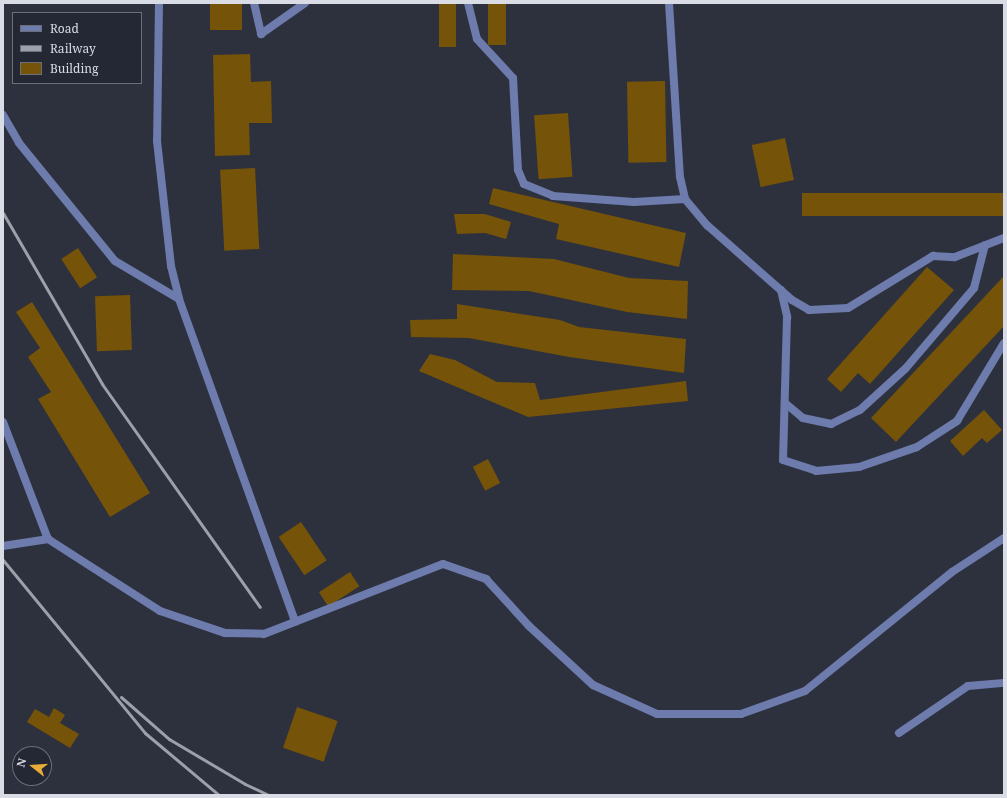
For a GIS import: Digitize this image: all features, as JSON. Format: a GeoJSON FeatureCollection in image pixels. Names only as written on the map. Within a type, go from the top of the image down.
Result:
{"type":"FeatureCollection","features":[{"type":"Feature","properties":{"kind":"street"},"geometry":{"type":"LineString","coordinates":[[160,3],[157,141],[171,266],[179,299],[296,622]]}},
{"type":"Feature","properties":{"kind":"street"},"geometry":{"type":"LineString","coordinates":[[254,3],[261,34],[305,3]]}},
{"type":"Feature","properties":{"kind":"street"},"geometry":{"type":"LineString","coordinates":[[468,3],[477,39],[513,78],[518,170],[524,184],[553,196],[634,202],[686,199]]}},
{"type":"Feature","properties":{"kind":"street"},"geometry":{"type":"LineString","coordinates":[[669,3],[680,177],[686,199],[708,226],[781,290],[809,310],[848,308],[933,256],[955,257],[1004,238]]}},
{"type":"Feature","properties":{"kind":"street"},"geometry":{"type":"LineString","coordinates":[[3,115],[19,143],[114,261],[179,299]]}},
{"type":"Feature","properties":{"kind":"street"},"geometry":{"type":"LineString","coordinates":[[784,403],[803,418],[830,424],[860,410],[906,368],[974,288],[985,245]]}},
{"type":"Feature","properties":{"kind":"street"},"geometry":{"type":"LineString","coordinates":[[781,290],[787,317],[783,460],[816,471],[859,467],[917,447],[957,421],[1004,344]]}},
{"type":"Feature","properties":{"kind":"street"},"geometry":{"type":"LineString","coordinates":[[3,422],[48,538],[160,611],[232,633],[264,634],[443,564],[486,579],[529,626],[593,685],[657,714],[741,714],[805,691],[952,572],[1004,538]]}},
{"type":"Feature","properties":{"kind":"street"},"geometry":{"type":"LineString","coordinates":[[3,546],[48,538]]}},
{"type":"Feature","properties":{"kind":"street"},"geometry":{"type":"LineString","coordinates":[[899,733],[968,686],[1004,683]]}},
{"type":"Feature","properties":{"kind":"building"},"geometry":{"type":"Polygon","coordinates":[[[210,3],[242,3],[242,30],[210,30],[210,3]]]}},
{"type":"Feature","properties":{"kind":"building"},"geometry":{"type":"Polygon","coordinates":[[[439,3],[456,3],[456,47],[439,47],[439,3]]]}},
{"type":"Feature","properties":{"kind":"building"},"geometry":{"type":"Polygon","coordinates":[[[488,3],[506,3],[506,45],[488,45],[488,3]]]}},
{"type":"Feature","properties":{"kind":"building"},"geometry":{"type":"Polygon","coordinates":[[[250,54],[251,82],[271,81],[272,123],[249,123],[250,155],[215,156],[213,55],[250,54]]]}},
{"type":"Feature","properties":{"kind":"building"},"geometry":{"type":"Polygon","coordinates":[[[665,81],[666,162],[628,163],[627,82],[665,81]]]}},
{"type":"Feature","properties":{"kind":"building"},"geometry":{"type":"Polygon","coordinates":[[[568,113],[572,177],[539,179],[534,115],[568,113]]]}},
{"type":"Feature","properties":{"kind":"building"},"geometry":{"type":"Polygon","coordinates":[[[785,138],[794,180],[761,187],[752,145],[785,138]]]}},
{"type":"Feature","properties":{"kind":"building"},"geometry":{"type":"Polygon","coordinates":[[[255,168],[259,249],[224,251],[220,170],[255,168]]]}},
{"type":"Feature","properties":{"kind":"building"},"geometry":{"type":"Polygon","coordinates":[[[493,188],[686,233],[679,267],[556,239],[559,224],[489,204],[493,188]]]}},
{"type":"Feature","properties":{"kind":"building"},"geometry":{"type":"Polygon","coordinates":[[[802,193],[1004,193],[1004,216],[802,216],[802,193]]]}},
{"type":"Feature","properties":{"kind":"building"},"geometry":{"type":"Polygon","coordinates":[[[454,214],[485,214],[511,222],[506,239],[485,233],[457,234],[454,214]]]}},
{"type":"Feature","properties":{"kind":"building"},"geometry":{"type":"Polygon","coordinates":[[[78,248],[97,277],[80,288],[61,259],[78,248]]]}},
{"type":"Feature","properties":{"kind":"building"},"geometry":{"type":"Polygon","coordinates":[[[453,254],[554,259],[629,278],[688,281],[687,319],[627,312],[529,291],[452,290],[453,254]]]}},
{"type":"Feature","properties":{"kind":"building"},"geometry":{"type":"Polygon","coordinates":[[[927,267],[954,290],[870,384],[858,373],[841,392],[827,379],[927,267]]]}},
{"type":"Feature","properties":{"kind":"building"},"geometry":{"type":"Polygon","coordinates":[[[1004,276],[1004,326],[896,442],[871,418],[1004,276]]]}},
{"type":"Feature","properties":{"kind":"building"},"geometry":{"type":"Polygon","coordinates":[[[130,295],[132,350],[97,351],[95,296],[130,295]]]}},
{"type":"Feature","properties":{"kind":"building"},"geometry":{"type":"Polygon","coordinates":[[[32,302],[150,493],[110,517],[38,399],[51,392],[28,357],[40,348],[16,312],[32,302]]]}},
{"type":"Feature","properties":{"kind":"building"},"geometry":{"type":"Polygon","coordinates":[[[457,304],[560,320],[579,327],[686,339],[684,373],[569,357],[469,338],[411,337],[410,320],[457,319],[457,304]]]}},
{"type":"Feature","properties":{"kind":"building"},"geometry":{"type":"Polygon","coordinates":[[[430,354],[455,360],[497,382],[535,383],[540,400],[686,381],[688,401],[528,417],[419,371],[430,354]]]}},
{"type":"Feature","properties":{"kind":"building"},"geometry":{"type":"Polygon","coordinates":[[[984,410],[1002,430],[987,443],[982,438],[963,456],[950,441],[984,410]]]}},
{"type":"Feature","properties":{"kind":"building"},"geometry":{"type":"Polygon","coordinates":[[[488,459],[500,483],[485,491],[473,467],[488,459]]]}},
{"type":"Feature","properties":{"kind":"building"},"geometry":{"type":"Polygon","coordinates":[[[301,522],[327,560],[304,575],[279,537],[301,522]]]}},
{"type":"Feature","properties":{"kind":"building"},"geometry":{"type":"Polygon","coordinates":[[[350,572],[359,586],[328,606],[319,592],[350,572]]]}},
{"type":"Feature","properties":{"kind":"building"},"geometry":{"type":"Polygon","coordinates":[[[297,707],[338,721],[324,762],[283,748],[297,707]]]}},
{"type":"Feature","properties":{"kind":"building"},"geometry":{"type":"Polygon","coordinates":[[[54,708],[65,715],[60,723],[79,734],[70,748],[27,722],[35,709],[49,717],[54,708]]]}},
{"type":"Feature","properties":{"kind":"railway"},"geometry":{"type":"LineString","coordinates":[[3,213],[102,384],[260,607]]}},
{"type":"Feature","properties":{"kind":"railway"},"geometry":{"type":"LineString","coordinates":[[3,560],[145,733],[219,795]]}},
{"type":"Feature","properties":{"kind":"railway"},"geometry":{"type":"LineString","coordinates":[[121,697],[169,739],[245,784],[269,795]]}}]}
